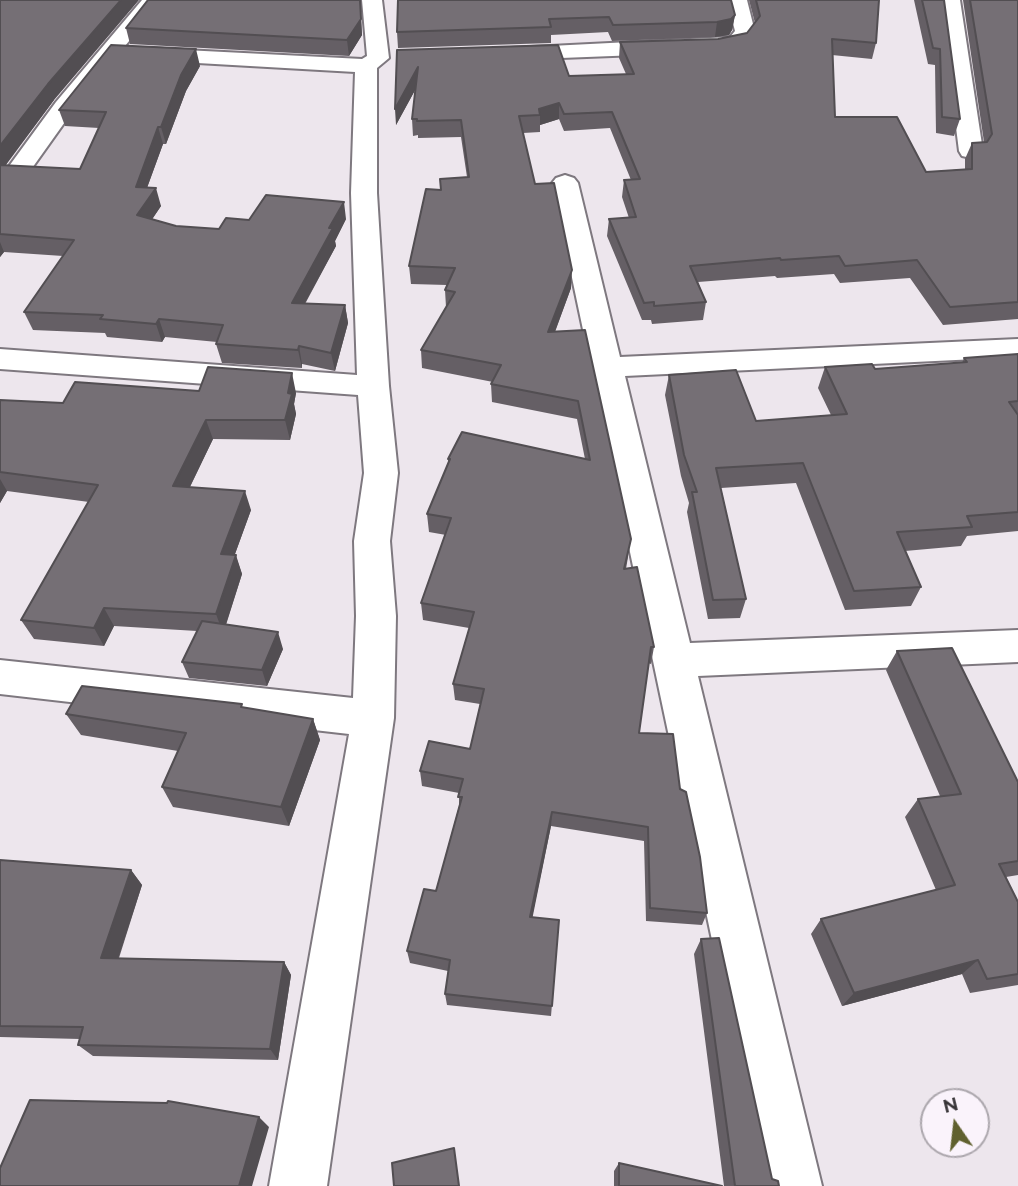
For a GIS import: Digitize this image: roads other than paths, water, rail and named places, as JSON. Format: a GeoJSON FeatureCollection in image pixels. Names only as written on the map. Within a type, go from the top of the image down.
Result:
{"type":"FeatureCollection","features":[{"type":"Feature","properties":{"kind":"street"},"geometry":{"type":"LineString","coordinates":[[16,173],[64,107],[152,0]]}},
{"type":"Feature","properties":{"kind":"street"},"geometry":{"type":"LineString","coordinates":[[298,1186],[373,718],[376,616],[372,541],[381,473],[373,386],[363,193],[383,61],[372,0]]}},
{"type":"Feature","properties":{"kind":"street"},"geometry":{"type":"LineString","coordinates":[[486,55],[715,47],[737,42],[745,32],[737,0]]}},
{"type":"Feature","properties":{"kind":"street"},"geometry":{"type":"LineString","coordinates":[[950,0],[971,151]]}},
{"type":"Feature","properties":{"kind":"street"},"geometry":{"type":"LineString","coordinates":[[111,52],[383,61]]}},
{"type":"Feature","properties":{"kind":"street"},"geometry":{"type":"LineString","coordinates":[[565,183],[793,1186]]}},
{"type":"Feature","properties":{"kind":"street"},"geometry":{"type":"LineString","coordinates":[[608,367],[1018,348]]}},
{"type":"Feature","properties":{"kind":"street"},"geometry":{"type":"LineString","coordinates":[[0,359],[373,386]]}},
{"type":"Feature","properties":{"kind":"street"},"geometry":{"type":"LineString","coordinates":[[672,660],[1018,646]]}},
{"type":"Feature","properties":{"kind":"street"},"geometry":{"type":"LineString","coordinates":[[0,677],[373,718]]}}]}
